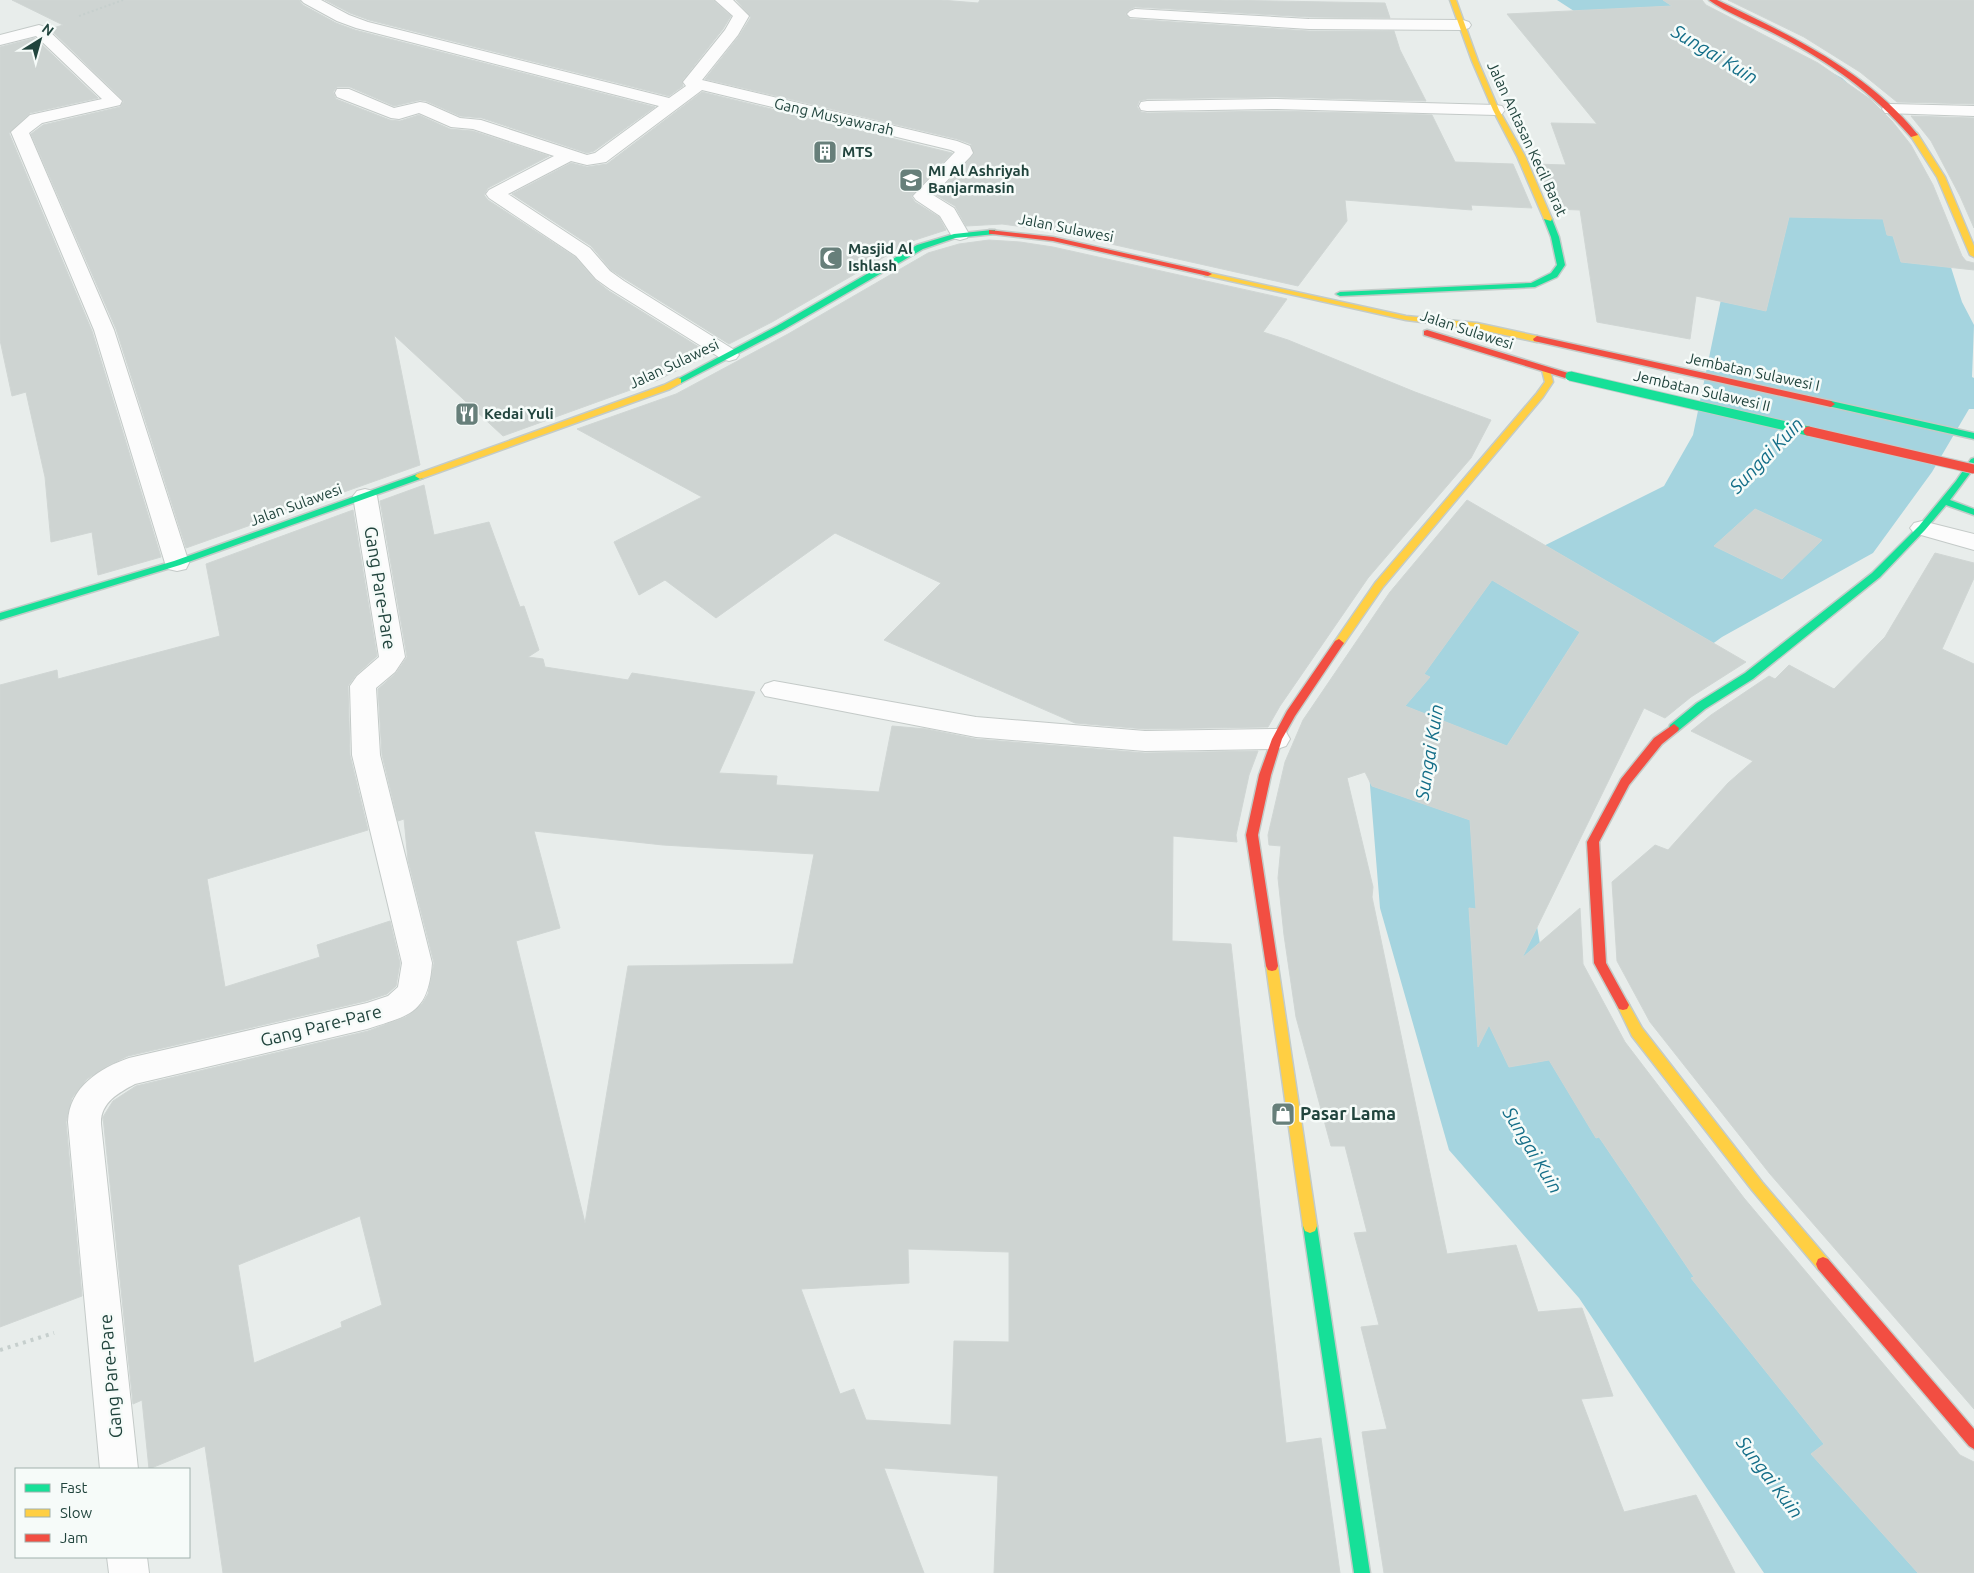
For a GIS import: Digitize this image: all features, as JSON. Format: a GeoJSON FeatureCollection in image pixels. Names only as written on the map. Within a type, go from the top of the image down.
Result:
{"type":"FeatureCollection","features":[{"type":"Feature","properties":{"kind":"street"},"geometry":{"type":"LineString","coordinates":[[309,0],[343,18],[362,25],[673,104]]}},
{"type":"Feature","properties":{"kind":"street"},"geometry":{"type":"LineString","coordinates":[[343,93],[390,113],[399,114],[420,107],[457,123],[475,124],[569,155],[587,160],[600,158],[697,85],[691,81],[732,32],[741,16],[723,0]]}},
{"type":"Feature","properties":{"kind":"street","name":"Jalan Antasan Kecil Barat"},"geometry":{"type":"LineString","coordinates":[[1301,296],[1532,285],[1554,275],[1561,265],[1555,237],[1521,156],[1496,110],[1475,62],[1454,0]]}},
{"type":"Feature","properties":{"kind":"street"},"geometry":{"type":"LineString","coordinates":[[1712,0],[1785,37],[1854,78],[1891,108],[1920,142],[1951,197],[1974,254]]}},
{"type":"Feature","properties":{"kind":"street"},"geometry":{"type":"LineString","coordinates":[[1134,14],[1309,24],[1463,25]]}},
{"type":"Feature","properties":{"kind":"street"},"geometry":{"type":"LineString","coordinates":[[0,40],[39,30],[114,101],[36,119],[20,132],[104,330],[177,563]]}},
{"type":"Feature","properties":{"kind":"street","name":"Gang Musyawarah"},"geometry":{"type":"LineString","coordinates":[[697,85],[957,146],[964,150],[964,153],[922,196],[947,212],[960,234]]}},
{"type":"Feature","properties":{"kind":"street"},"geometry":{"type":"LineString","coordinates":[[1147,106],[1277,104],[1496,110]]}},
{"type":"Feature","properties":{"kind":"street"},"geometry":{"type":"LineString","coordinates":[[1891,108],[1974,111]]}},
{"type":"Feature","properties":{"kind":"street"},"geometry":{"type":"LineString","coordinates":[[569,155],[495,194],[583,252],[604,275],[617,285],[729,355]]}},
{"type":"Feature","properties":{"kind":"street","name":"Jalan Sulawesi"},"geometry":{"type":"LineString","coordinates":[[0,618],[177,563],[667,387],[729,355],[920,247],[937,239],[960,234],[984,230],[1009,231],[1053,239],[1406,318],[1477,326],[1525,337]]}},
{"type":"Feature","properties":{"kind":"street","name":"Jalan Sulawesi"},"geometry":{"type":"LineString","coordinates":[[1328,301],[1570,376]]}},
{"type":"Feature","properties":{"kind":"street","name":"Jembatan Sulawesi I"},"geometry":{"type":"LineString","coordinates":[[1525,337],[1974,436]]}},
{"type":"Feature","properties":{"kind":"street"},"geometry":{"type":"LineString","coordinates":[[1362,1573],[1252,835],[1265,775],[1277,740],[1291,714],[1379,585],[1540,395],[1549,382],[1546,370]]}},
{"type":"Feature","properties":{"kind":"street","name":"Jembatan Sulawesi II"},"geometry":{"type":"LineString","coordinates":[[1570,376],[1974,469]]}},
{"type":"Feature","properties":{"kind":"street"},"geometry":{"type":"LineString","coordinates":[[1974,461],[1959,483],[1922,528],[1876,575],[1749,676],[1701,706],[1658,741],[1626,782],[1593,842],[1600,963],[1637,1032],[1757,1186],[1974,1441]]}},
{"type":"Feature","properties":{"kind":"street","name":"Gang Pare-Pare"},"geometry":{"type":"LineString","coordinates":[[119,1468],[84,1114],[92,1096],[107,1084],[129,1072],[367,1016],[397,1007],[410,998],[416,982],[417,963],[366,755],[363,686],[389,664],[392,657],[366,496]]}},
{"type":"Feature","properties":{"kind":"street"},"geometry":{"type":"LineString","coordinates":[[1943,501],[1974,512]]}},
{"type":"Feature","properties":{"kind":"street"},"geometry":{"type":"LineString","coordinates":[[1922,528],[1974,542]]}},
{"type":"Feature","properties":{"kind":"street"},"geometry":{"type":"LineString","coordinates":[[774,690],[976,727],[1145,741],[1277,740]]}},
{"type":"Feature","properties":{"kind":"street"},"geometry":{"type":"LineString","coordinates":[[127,1558],[128,1573]]}},
{"type":"Feature","properties":{"kind":"water","name":"Sungai Kuin"},"geometry":{"type":"Polygon","coordinates":[[[1557,0],[1695,0],[1842,78],[1870,104],[1942,239],[1962,302],[1974,325],[1972,377],[1974,378],[1974,409],[1969,409],[1932,472],[1873,553],[1722,637],[1581,739],[1533,903],[1545,973],[1974,1573],[1764,1573],[1579,1298],[1449,1150],[1380,908],[1369,773],[1433,601],[1664,486],[1693,435],[1730,256],[1668,72],[1557,0]]]}},
{"type":"Feature","properties":{"kind":"building"},"geometry":{"type":"Polygon","coordinates":[[[12,0],[299,0],[303,5],[336,23],[355,30],[655,107],[594,151],[587,153],[482,118],[460,116],[426,101],[420,100],[394,106],[350,87],[337,87],[333,92],[336,99],[390,120],[400,121],[419,115],[450,129],[473,131],[549,156],[488,188],[484,195],[488,200],[575,257],[595,280],[609,291],[710,354],[658,380],[503,436],[394,335],[420,465],[186,548],[116,329],[31,134],[43,125],[120,107],[124,101],[50,29],[63,25],[12,0]]]}},
{"type":"Feature","properties":{"kind":"building"},"geometry":{"type":"Polygon","coordinates":[[[325,0],[713,0],[731,16],[682,81],[683,86],[669,96],[369,20],[325,0]]]}},
{"type":"Feature","properties":{"kind":"building"},"geometry":{"type":"Polygon","coordinates":[[[736,0],[941,0],[978,3],[980,0],[1219,0],[1385,3],[1390,18],[1309,17],[1135,7],[1125,14],[1130,19],[1309,31],[1394,31],[1400,50],[1426,101],[1277,97],[1147,99],[1139,101],[1137,107],[1141,112],[1147,113],[1277,111],[1432,115],[1455,162],[1513,164],[1532,208],[1471,205],[1472,210],[1345,200],[1347,221],[1298,286],[1053,231],[1002,224],[966,226],[955,206],[936,195],[974,154],[971,144],[957,139],[705,79],[739,36],[751,17],[736,0]]]}},
{"type":"Feature","properties":{"kind":"building"},"geometry":{"type":"Polygon","coordinates":[[[1663,0],[1702,0],[1706,5],[1818,63],[1870,99],[1892,121],[1911,145],[1933,185],[1962,256],[1966,261],[1974,263],[1974,270],[1901,262],[1893,236],[1887,235],[1883,219],[1789,217],[1766,311],[1696,296],[1690,339],[1597,322],[1580,210],[1554,209],[1535,164],[1566,165],[1551,123],[1597,124],[1507,14],[1672,6],[1663,0]]]}},
{"type":"Feature","properties":{"kind":"building"},"geometry":{"type":"Polygon","coordinates":[[[1728,0],[1974,0],[1974,104],[1897,102],[1860,72],[1804,37],[1728,0]]]}},
{"type":"Feature","properties":{"kind":"building"},"geometry":{"type":"Polygon","coordinates":[[[35,38],[98,98],[30,113],[9,133],[92,331],[161,557],[98,575],[92,532],[51,542],[45,477],[26,392],[12,396],[0,340],[0,47],[35,38]]]}},
{"type":"Feature","properties":{"kind":"building"},"geometry":{"type":"Polygon","coordinates":[[[702,92],[952,153],[911,196],[915,202],[939,217],[946,230],[912,241],[772,322],[729,344],[611,270],[591,246],[512,194],[571,163],[587,167],[607,164],[702,92]]]}},
{"type":"Feature","properties":{"kind":"building"},"geometry":{"type":"Polygon","coordinates":[[[1911,116],[1974,118],[1974,228],[1960,196],[1931,141],[1911,116]]]}},
{"type":"Feature","properties":{"kind":"building"},"geometry":{"type":"Polygon","coordinates":[[[989,240],[1053,247],[1287,299],[1263,332],[1288,340],[1415,392],[1491,420],[1471,458],[1368,578],[1280,706],[1268,727],[1145,729],[1075,723],[884,640],[941,583],[835,533],[716,618],[665,580],[639,595],[614,542],[702,497],[577,429],[676,394],[788,334],[928,253],[959,244],[989,240]]]}},
{"type":"Feature","properties":{"kind":"building"},"geometry":{"type":"Polygon","coordinates":[[[424,485],[434,535],[489,522],[520,607],[524,606],[539,650],[528,657],[543,659],[545,667],[628,680],[632,673],[755,692],[719,773],[777,776],[776,785],[879,792],[892,726],[926,729],[976,739],[1145,753],[1258,751],[1249,775],[1236,835],[1237,842],[1173,836],[1172,941],[1231,944],[1286,1443],[1321,1438],[1340,1573],[994,1573],[998,1476],[884,1468],[924,1573],[223,1573],[205,1446],[149,1468],[142,1400],[133,1404],[103,1117],[113,1101],[136,1086],[368,1031],[406,1017],[422,1004],[428,994],[434,963],[408,860],[404,819],[398,821],[382,755],[378,689],[396,673],[407,657],[380,501],[424,485]],[[534,831],[560,928],[516,941],[585,1223],[628,966],[793,964],[814,854],[663,845],[534,831]],[[360,1216],[238,1265],[254,1363],[342,1327],[341,1322],[382,1305],[360,1216]],[[908,1249],[909,1283],[801,1289],[840,1394],[854,1389],[866,1420],[951,1425],[954,1341],[1009,1342],[1009,1252],[908,1249]]]}},
{"type":"Feature","properties":{"kind":"building"},"geometry":{"type":"Polygon","coordinates":[[[1467,500],[1746,662],[1691,697],[1665,718],[1644,708],[1522,958],[1580,908],[1583,964],[1625,1042],[1744,1198],[1960,1455],[1974,1462],[1974,1573],[1918,1573],[1811,1454],[1824,1444],[1691,1278],[1694,1277],[1599,1137],[1596,1138],[1549,1060],[1509,1067],[1489,1025],[1478,1047],[1469,908],[1476,909],[1470,820],[1372,786],[1365,772],[1347,778],[1373,887],[1372,897],[1447,1254],[1516,1245],[1538,1312],[1582,1308],[1613,1396],[1581,1399],[1624,1512],[1696,1495],[1735,1573],[1384,1573],[1362,1432],[1387,1429],[1361,1327],[1379,1325],[1354,1233],[1367,1232],[1345,1146],[1331,1146],[1296,1017],[1278,878],[1281,846],[1269,845],[1268,835],[1285,762],[1303,720],[1390,592],[1467,500]],[[1492,580],[1424,674],[1430,677],[1405,706],[1507,746],[1580,632],[1492,580]]]}},
{"type":"Feature","properties":{"kind":"building"},"geometry":{"type":"Polygon","coordinates":[[[1755,509],[1822,540],[1782,579],[1714,546],[1755,509]]]}},
{"type":"Feature","properties":{"kind":"building"},"geometry":{"type":"Polygon","coordinates":[[[353,510],[377,656],[356,675],[348,686],[350,755],[368,830],[207,879],[225,987],[320,957],[317,945],[390,921],[400,963],[396,986],[387,994],[366,1001],[128,1056],[107,1066],[87,1079],[72,1098],[66,1122],[82,1296],[0,1327],[0,685],[57,670],[58,679],[220,636],[206,564],[353,510]]]}},
{"type":"Feature","properties":{"kind":"building"},"geometry":{"type":"Polygon","coordinates":[[[1935,553],[1974,563],[1974,578],[1942,649],[1974,664],[1974,1409],[1770,1174],[1650,1022],[1617,961],[1612,882],[1655,845],[1668,850],[1728,783],[1753,761],[1691,731],[1711,715],[1769,676],[1775,679],[1789,665],[1834,689],[1885,637],[1935,553]]]}},
{"type":"Feature","properties":{"kind":"traffic: fast"},"geometry":{"type":"LineString","coordinates":[[1340,294],[1532,285],[1554,275],[1561,265],[1555,237],[1548,219]]}},
{"type":"Feature","properties":{"kind":"traffic: fast"},"geometry":{"type":"LineString","coordinates":[[678,381],[780,328],[920,247],[954,236],[992,232]]}},
{"type":"Feature","properties":{"kind":"traffic: fast"},"geometry":{"type":"LineString","coordinates":[[1570,376],[1808,431]]}},
{"type":"Feature","properties":{"kind":"traffic: fast"},"geometry":{"type":"LineString","coordinates":[[1831,404],[1974,436]]}},
{"type":"Feature","properties":{"kind":"traffic: fast"},"geometry":{"type":"LineString","coordinates":[[1674,728],[1701,706],[1749,676],[1876,575],[1922,528],[1959,483],[1974,461]]}},
{"type":"Feature","properties":{"kind":"traffic: fast"},"geometry":{"type":"LineString","coordinates":[[0,617],[177,563],[420,476]]}},
{"type":"Feature","properties":{"kind":"traffic: fast"},"geometry":{"type":"LineString","coordinates":[[1943,501],[1974,512]]}},
{"type":"Feature","properties":{"kind":"traffic: fast"},"geometry":{"type":"LineString","coordinates":[[1310,1226],[1362,1573]]}},
{"type":"Feature","properties":{"kind":"traffic: slow"},"geometry":{"type":"LineString","coordinates":[[1453,0],[1475,61],[1496,110],[1521,156],[1548,219]]}},
{"type":"Feature","properties":{"kind":"traffic: slow"},"geometry":{"type":"LineString","coordinates":[[1914,135],[1941,177],[1974,255]]}},
{"type":"Feature","properties":{"kind":"traffic: slow"},"geometry":{"type":"LineString","coordinates":[[1208,274],[1406,318],[1477,326],[1537,339]]}},
{"type":"Feature","properties":{"kind":"traffic: slow"},"geometry":{"type":"LineString","coordinates":[[1339,643],[1379,585],[1540,395],[1549,382],[1546,370]]}},
{"type":"Feature","properties":{"kind":"traffic: slow"},"geometry":{"type":"LineString","coordinates":[[420,476],[667,387],[678,381]]}},
{"type":"Feature","properties":{"kind":"traffic: slow"},"geometry":{"type":"LineString","coordinates":[[1272,966],[1310,1226]]}},
{"type":"Feature","properties":{"kind":"traffic: slow"},"geometry":{"type":"LineString","coordinates":[[1623,1005],[1637,1032],[1757,1186],[1823,1264]]}},
{"type":"Feature","properties":{"kind":"traffic: jam"},"geometry":{"type":"LineString","coordinates":[[1712,0],[1794,41],[1846,73],[1893,112],[1914,135]]}},
{"type":"Feature","properties":{"kind":"traffic: jam"},"geometry":{"type":"LineString","coordinates":[[992,232],[1053,239],[1208,274]]}},
{"type":"Feature","properties":{"kind":"traffic: jam"},"geometry":{"type":"LineString","coordinates":[[1427,333],[1565,375]]}},
{"type":"Feature","properties":{"kind":"traffic: jam"},"geometry":{"type":"LineString","coordinates":[[1537,339],[1831,404]]}},
{"type":"Feature","properties":{"kind":"traffic: jam"},"geometry":{"type":"LineString","coordinates":[[1808,431],[1974,469]]}},
{"type":"Feature","properties":{"kind":"traffic: jam"},"geometry":{"type":"LineString","coordinates":[[1272,966],[1252,835],[1265,775],[1277,739],[1291,714],[1339,643]]}},
{"type":"Feature","properties":{"kind":"traffic: jam"},"geometry":{"type":"LineString","coordinates":[[1623,1005],[1600,963],[1593,842],[1625,782],[1658,741],[1674,728]]}},
{"type":"Feature","properties":{"kind":"traffic: jam"},"geometry":{"type":"LineString","coordinates":[[1823,1264],[1974,1441]]}},
{"type":"Feature","properties":{"kind":"place","name":"MTS"},"geometry":{"type":"Point","coordinates":[825,152]}},
{"type":"Feature","properties":{"kind":"place","name":"MI Al Ashriyah Banjarmasin"},"geometry":{"type":"Point","coordinates":[911,180]}},
{"type":"Feature","properties":{"kind":"place","name":"Masjid Al Ishlash"},"geometry":{"type":"Point","coordinates":[831,258]}},
{"type":"Feature","properties":{"kind":"place","name":"Kedai Yuli"},"geometry":{"type":"Point","coordinates":[467,414]}},
{"type":"Feature","properties":{"kind":"place","name":"Pasar Lama"},"geometry":{"type":"Point","coordinates":[1283,1114]}}]}
